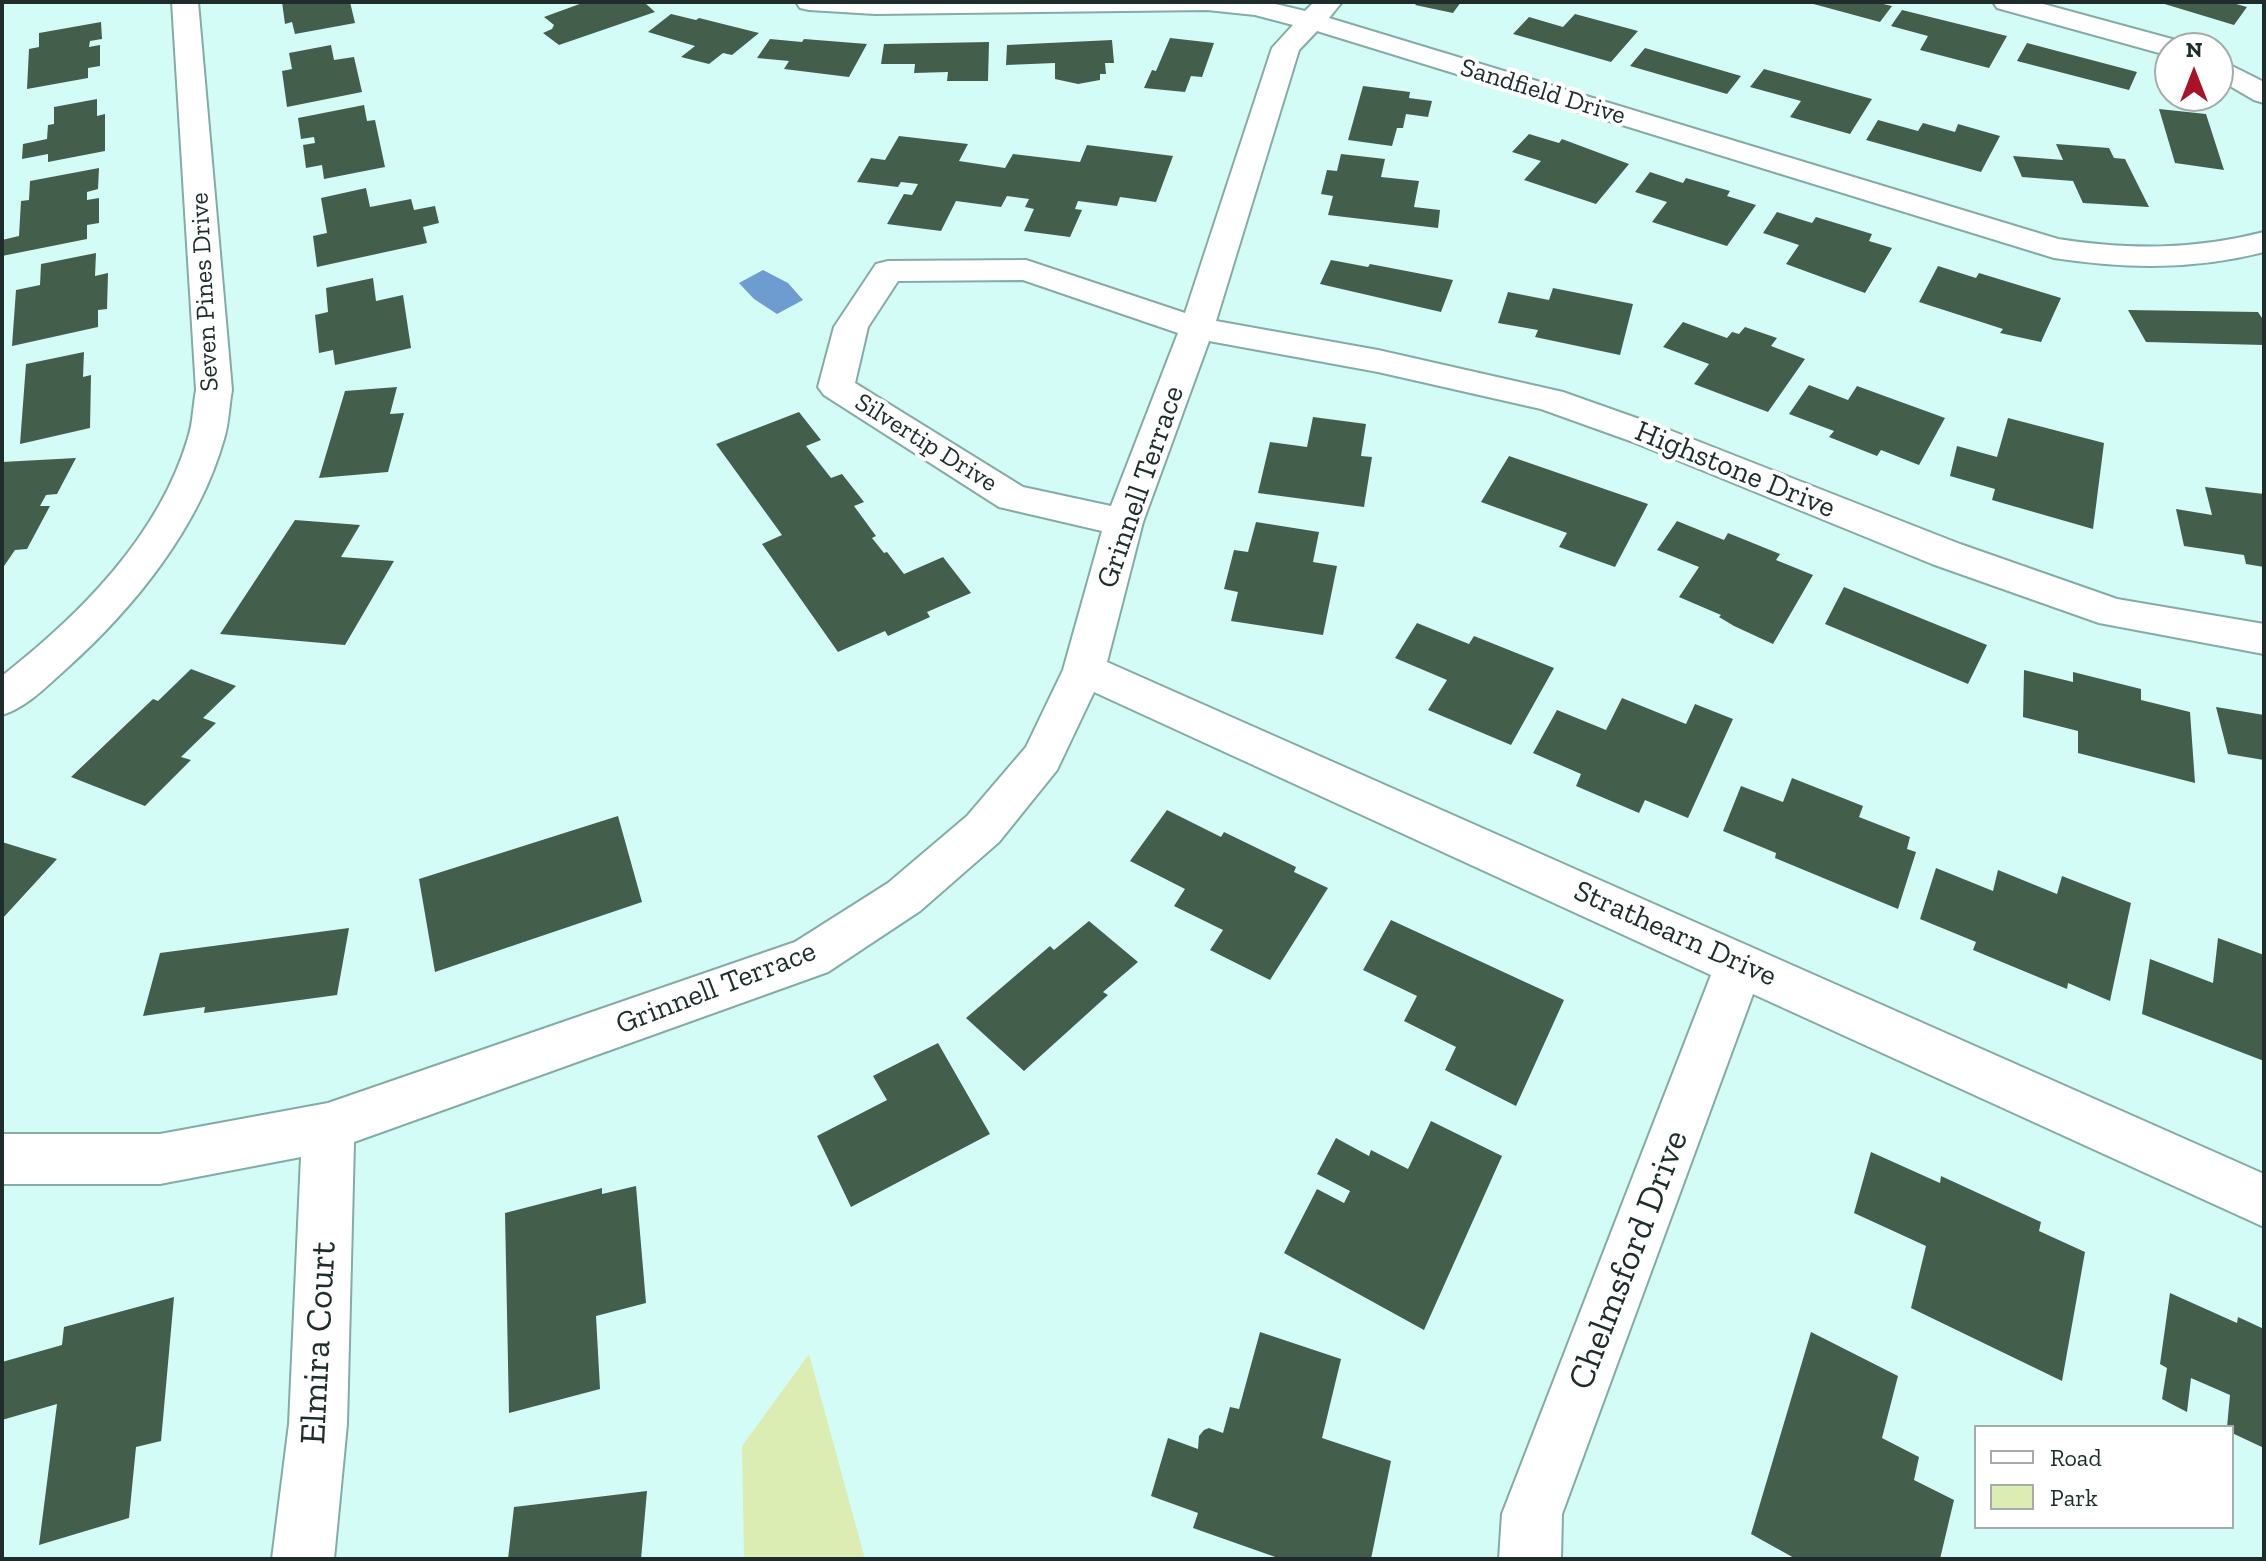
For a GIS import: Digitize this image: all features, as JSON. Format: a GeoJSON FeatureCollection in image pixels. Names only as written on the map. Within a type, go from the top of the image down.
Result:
{"type":"FeatureCollection","features":[{"type":"Feature","properties":{"kind":"street","name":"Seven Pines Drive"},"geometry":{"type":"LineString","coordinates":[[2,699],[34,675],[122,588],[186,488],[206,437],[214,390],[185,2]]}},
{"type":"Feature","properties":{"kind":"street","name":"Sandfield Drive"},"geometry":{"type":"LineString","coordinates":[[809,2],[875,6],[1207,2],[1320,12],[2054,248],[2108,258],[2201,258],[2264,242]]}},
{"type":"Feature","properties":{"kind":"street"},"geometry":{"type":"LineString","coordinates":[[2006,2],[2154,43]]}},
{"type":"Feature","properties":{"kind":"street","name":"Grinnell Terrace"},"geometry":{"type":"LineString","coordinates":[[2,1159],[160,1159],[328,1127],[811,957],[904,897],[983,829],[1042,758],[1084,670],[1124,522],[1197,328],[1286,48],[1320,12]]}},
{"type":"Feature","properties":{"kind":"street"},"geometry":{"type":"LineString","coordinates":[[2234,76],[2264,94]]}},
{"type":"Feature","properties":{"kind":"street","name":"Silvertip Drive"},"geometry":{"type":"LineString","coordinates":[[1124,522],[1012,498],[836,387],[851,327],[888,271],[1026,270],[1197,328]]}},
{"type":"Feature","properties":{"kind":"street","name":"Highstone Drive"},"geometry":{"type":"LineString","coordinates":[[1197,328],[1378,361],[1550,400],[1646,434],[1946,554],[2113,613],[2264,639]]}},
{"type":"Feature","properties":{"kind":"street","name":"Strathearn Drive"},"geometry":{"type":"LineString","coordinates":[[1084,670],[2264,1201]]}},
{"type":"Feature","properties":{"kind":"street","name":"Chelmsford Drive"},"geometry":{"type":"LineString","coordinates":[[1530,1559],[1532,1514],[1740,963]]}},
{"type":"Feature","properties":{"kind":"street","name":"Elmira Court"},"geometry":{"type":"LineString","coordinates":[[303,1559],[318,1424],[328,1127]]}},
{"type":"Feature","properties":{"kind":"green space"},"geometry":{"type":"Polygon","coordinates":[[[809,1354],[865,1559],[744,1559],[742,1446],[809,1354]]]}},
{"type":"Feature","properties":{"kind":"water"},"geometry":{"type":"Polygon","coordinates":[[[763,270],[788,283],[803,300],[777,314],[754,299],[739,283],[763,270]]]}},
{"type":"Feature","properties":{"kind":"building"},"geometry":{"type":"Polygon","coordinates":[[[282,2],[350,2],[355,23],[295,34],[292,22],[285,24],[282,2]]]}},
{"type":"Feature","properties":{"kind":"building"},"geometry":{"type":"Polygon","coordinates":[[[585,2],[644,2],[655,12],[559,45],[543,33],[554,25],[544,17],[585,2]]]}},
{"type":"Feature","properties":{"kind":"building"},"geometry":{"type":"Polygon","coordinates":[[[1418,2],[1461,2],[1453,13],[1415,5],[1418,2]]]}},
{"type":"Feature","properties":{"kind":"building"},"geometry":{"type":"Polygon","coordinates":[[[1806,2],[1875,2],[1892,6],[1880,22],[1806,2]]]}},
{"type":"Feature","properties":{"kind":"building"},"geometry":{"type":"Polygon","coordinates":[[[2158,2],[2229,2],[2247,7],[2234,25],[2158,2]]]}},
{"type":"Feature","properties":{"kind":"building"},"geometry":{"type":"Polygon","coordinates":[[[1902,10],[2007,36],[1989,68],[1920,50],[1928,36],[1891,26],[1902,10]]]}},
{"type":"Feature","properties":{"kind":"building"},"geometry":{"type":"Polygon","coordinates":[[[671,14],[759,33],[732,55],[723,53],[709,64],[681,57],[695,46],[648,32],[671,14]]]}},
{"type":"Feature","properties":{"kind":"building"},"geometry":{"type":"Polygon","coordinates":[[[1575,14],[1638,31],[1611,62],[1513,34],[1529,17],[1563,27],[1575,14]]]}},
{"type":"Feature","properties":{"kind":"building"},"geometry":{"type":"Polygon","coordinates":[[[101,22],[102,39],[90,41],[89,47],[100,45],[100,66],[88,68],[88,78],[27,89],[29,49],[39,47],[39,33],[101,22]]]}},
{"type":"Feature","properties":{"kind":"building"},"geometry":{"type":"Polygon","coordinates":[[[1170,38],[1214,43],[1202,77],[1191,76],[1185,92],[1144,88],[1152,70],[1156,71],[1170,38]]]}},
{"type":"Feature","properties":{"kind":"building"},"geometry":{"type":"Polygon","coordinates":[[[770,39],[867,44],[849,77],[784,69],[789,61],[757,58],[770,39]]]}},
{"type":"Feature","properties":{"kind":"building"},"geometry":{"type":"Polygon","coordinates":[[[1112,40],[1114,63],[1105,63],[1106,74],[1100,74],[1100,80],[1078,84],[1055,79],[1055,63],[1006,65],[1007,45],[1112,40]]]}},
{"type":"Feature","properties":{"kind":"building"},"geometry":{"type":"Polygon","coordinates":[[[989,42],[988,81],[947,81],[948,72],[914,73],[915,64],[881,64],[884,44],[989,42]]]}},
{"type":"Feature","properties":{"kind":"building"},"geometry":{"type":"Polygon","coordinates":[[[2027,43],[2137,72],[2129,90],[2017,61],[2027,43]]]}},
{"type":"Feature","properties":{"kind":"building"},"geometry":{"type":"Polygon","coordinates":[[[331,45],[334,60],[354,57],[362,92],[287,107],[282,71],[292,69],[289,53],[331,45]]]}},
{"type":"Feature","properties":{"kind":"building"},"geometry":{"type":"Polygon","coordinates":[[[1645,48],[1741,76],[1727,94],[1630,66],[1645,48]]]}},
{"type":"Feature","properties":{"kind":"building"},"geometry":{"type":"Polygon","coordinates":[[[1764,69],[1872,99],[1850,134],[1790,117],[1801,101],[1750,87],[1764,69]]]}},
{"type":"Feature","properties":{"kind":"building"},"geometry":{"type":"Polygon","coordinates":[[[1363,86],[1410,92],[1409,98],[1432,101],[1428,117],[1406,114],[1403,128],[1397,128],[1392,146],[1348,140],[1363,86]]]}},
{"type":"Feature","properties":{"kind":"building"},"geometry":{"type":"Polygon","coordinates":[[[97,99],[97,116],[105,114],[105,151],[48,162],[48,154],[22,159],[23,144],[47,139],[48,125],[54,124],[54,107],[97,99]]]}},
{"type":"Feature","properties":{"kind":"building"},"geometry":{"type":"Polygon","coordinates":[[[364,105],[367,121],[375,120],[385,167],[324,179],[322,165],[306,168],[303,145],[315,143],[314,137],[301,139],[298,118],[364,105]]]}},
{"type":"Feature","properties":{"kind":"building"},"geometry":{"type":"Polygon","coordinates":[[[2160,112],[2206,114],[2224,170],[2175,163],[2160,112]]]}},
{"type":"Feature","properties":{"kind":"building"},"geometry":{"type":"Polygon","coordinates":[[[1878,120],[1918,131],[1923,123],[1955,132],[1958,124],[2000,136],[1981,172],[1866,140],[1878,120]]]}},
{"type":"Feature","properties":{"kind":"building"},"geometry":{"type":"Polygon","coordinates":[[[1529,134],[1559,143],[1562,139],[1629,164],[1596,204],[1524,180],[1541,161],[1512,152],[1529,134]]]}},
{"type":"Feature","properties":{"kind":"building"},"geometry":{"type":"Polygon","coordinates":[[[899,136],[968,144],[959,161],[1005,168],[1013,154],[1080,162],[1087,145],[1173,156],[1156,202],[1120,197],[1117,206],[1078,201],[1075,209],[1082,210],[1070,237],[1024,231],[1034,209],[1025,207],[1029,199],[1007,196],[1001,207],[956,201],[941,231],[887,224],[904,194],[912,195],[918,184],[901,182],[898,187],[857,182],[871,158],[885,160],[899,136]]]}},
{"type":"Feature","properties":{"kind":"building"},"geometry":{"type":"Polygon","coordinates":[[[2056,144],[2109,148],[2114,158],[2125,159],[2149,207],[2083,203],[2073,181],[2022,177],[2013,156],[2063,160],[2056,144]]]}},
{"type":"Feature","properties":{"kind":"building"},"geometry":{"type":"Polygon","coordinates":[[[1341,154],[1385,159],[1381,177],[1419,181],[1414,207],[1440,210],[1438,228],[1328,215],[1333,196],[1321,194],[1327,170],[1337,171],[1341,154]]]}},
{"type":"Feature","properties":{"kind":"building"},"geometry":{"type":"Polygon","coordinates":[[[99,168],[98,189],[87,192],[87,200],[99,198],[99,223],[87,225],[87,239],[2,256],[2,240],[19,236],[21,201],[29,200],[30,181],[99,168]]]}},
{"type":"Feature","properties":{"kind":"building"},"geometry":{"type":"Polygon","coordinates":[[[1650,172],[1683,183],[1686,178],[1730,191],[1727,196],[1756,205],[1727,246],[1652,222],[1667,202],[1635,192],[1650,172]]]}},
{"type":"Feature","properties":{"kind":"building"},"geometry":{"type":"Polygon","coordinates":[[[366,188],[370,207],[411,199],[414,210],[435,206],[439,223],[423,227],[427,243],[317,267],[313,236],[327,233],[321,198],[366,188]]]}},
{"type":"Feature","properties":{"kind":"building"},"geometry":{"type":"Polygon","coordinates":[[[1777,212],[1812,223],[1816,217],[1872,234],[1869,241],[1892,248],[1865,293],[1786,264],[1799,245],[1763,233],[1777,212]]]}},
{"type":"Feature","properties":{"kind":"building"},"geometry":{"type":"Polygon","coordinates":[[[96,253],[95,276],[108,273],[107,309],[98,310],[98,327],[12,346],[16,290],[40,285],[41,264],[96,253]]]}},
{"type":"Feature","properties":{"kind":"building"},"geometry":{"type":"Polygon","coordinates":[[[1331,260],[1453,280],[1441,312],[1320,284],[1331,260]]]}},
{"type":"Feature","properties":{"kind":"building"},"geometry":{"type":"Polygon","coordinates":[[[1938,266],[1976,278],[1979,273],[2061,298],[2041,342],[2000,333],[2003,329],[1919,302],[1938,266]]]}},
{"type":"Feature","properties":{"kind":"building"},"geometry":{"type":"Polygon","coordinates":[[[373,278],[376,301],[403,295],[411,348],[335,365],[333,350],[319,353],[315,315],[328,312],[326,288],[373,278]]]}},
{"type":"Feature","properties":{"kind":"building"},"geometry":{"type":"Polygon","coordinates":[[[1553,288],[1633,304],[1620,355],[1535,337],[1538,330],[1498,323],[1508,292],[1549,300],[1553,288]]]}},
{"type":"Feature","properties":{"kind":"building"},"geometry":{"type":"Polygon","coordinates":[[[2128,310],[2258,312],[2264,321],[2264,345],[2146,342],[2128,310]]]}},
{"type":"Feature","properties":{"kind":"building"},"geometry":{"type":"Polygon","coordinates":[[[1683,322],[1727,338],[1732,332],[1739,334],[1745,327],[1777,338],[1771,346],[1805,359],[1768,412],[1694,384],[1709,364],[1663,347],[1683,322]]]}},
{"type":"Feature","properties":{"kind":"building"},"geometry":{"type":"Polygon","coordinates":[[[84,352],[83,377],[91,375],[90,428],[20,444],[26,364],[84,352]]]}},
{"type":"Feature","properties":{"kind":"building"},"geometry":{"type":"Polygon","coordinates":[[[1809,385],[1848,400],[1857,386],[1945,418],[1919,465],[1881,450],[1877,456],[1829,437],[1834,431],[1789,414],[1809,385]]]}},
{"type":"Feature","properties":{"kind":"building"},"geometry":{"type":"Polygon","coordinates":[[[397,387],[390,414],[404,413],[388,472],[319,478],[345,391],[397,387]]]}},
{"type":"Feature","properties":{"kind":"building"},"geometry":{"type":"Polygon","coordinates":[[[799,412],[821,440],[806,446],[831,478],[842,474],[864,502],[854,506],[876,536],[872,538],[884,553],[887,552],[904,574],[943,557],[971,593],[927,612],[930,617],[888,636],[885,631],[838,652],[762,544],[782,535],[716,444],[799,412]]]}},
{"type":"Feature","properties":{"kind":"building"},"geometry":{"type":"Polygon","coordinates":[[[1313,417],[1366,424],[1361,456],[1372,457],[1364,507],[1258,493],[1270,442],[1307,447],[1313,417]]]}},
{"type":"Feature","properties":{"kind":"building"},"geometry":{"type":"Polygon","coordinates":[[[2008,418],[2104,443],[2093,529],[1992,500],[1995,489],[1950,476],[1957,446],[1997,457],[2008,418]]]}},
{"type":"Feature","properties":{"kind":"building"},"geometry":{"type":"Polygon","coordinates":[[[1509,456],[1648,504],[1615,567],[1559,547],[1567,533],[1481,502],[1509,456]]]}},
{"type":"Feature","properties":{"kind":"building"},"geometry":{"type":"Polygon","coordinates":[[[76,458],[57,494],[46,495],[40,506],[50,506],[27,549],[15,550],[2,569],[2,462],[76,458]]]}},
{"type":"Feature","properties":{"kind":"building"},"geometry":{"type":"Polygon","coordinates":[[[2205,487],[2264,494],[2264,567],[2246,564],[2244,555],[2184,546],[2176,509],[2212,515],[2205,487]]]}},
{"type":"Feature","properties":{"kind":"building"},"geometry":{"type":"Polygon","coordinates":[[[295,520],[360,525],[341,557],[394,561],[345,645],[220,634],[295,520]]]}},
{"type":"Feature","properties":{"kind":"building"},"geometry":{"type":"Polygon","coordinates":[[[1677,521],[1724,540],[1728,533],[1780,554],[1776,560],[1813,575],[1773,644],[1734,626],[1719,617],[1721,615],[1679,597],[1699,567],[1657,550],[1677,521]]]}},
{"type":"Feature","properties":{"kind":"building"},"geometry":{"type":"Polygon","coordinates":[[[1256,522],[1319,532],[1313,562],[1337,566],[1323,635],[1231,621],[1238,592],[1224,589],[1234,550],[1248,552],[1256,522]]]}},
{"type":"Feature","properties":{"kind":"building"},"geometry":{"type":"Polygon","coordinates":[[[1844,587],[1987,645],[1968,684],[1825,624],[1844,587]]]}},
{"type":"Feature","properties":{"kind":"building"},"geometry":{"type":"Polygon","coordinates":[[[1417,623],[1469,644],[1474,636],[1554,668],[1511,745],[1428,710],[1447,680],[1395,658],[1417,623]]]}},
{"type":"Feature","properties":{"kind":"building"},"geometry":{"type":"Polygon","coordinates":[[[191,669],[236,686],[203,718],[216,723],[181,757],[191,760],[145,806],[71,777],[153,699],[158,701],[191,669]]]}},
{"type":"Feature","properties":{"kind":"building"},"geometry":{"type":"Polygon","coordinates":[[[2024,670],[2073,682],[2073,672],[2141,689],[2141,700],[2190,712],[2195,783],[2078,753],[2078,731],[2023,717],[2024,670]]]}},
{"type":"Feature","properties":{"kind":"building"},"geometry":{"type":"Polygon","coordinates":[[[1622,698],[1686,724],[1695,704],[1733,719],[1688,818],[1645,800],[1639,813],[1576,786],[1581,774],[1533,753],[1557,710],[1606,730],[1622,698]]]}},
{"type":"Feature","properties":{"kind":"building"},"geometry":{"type":"Polygon","coordinates":[[[2216,707],[2264,715],[2264,760],[2228,754],[2216,707]]]}},
{"type":"Feature","properties":{"kind":"building"},"geometry":{"type":"Polygon","coordinates":[[[1792,778],[1863,806],[1859,817],[1910,837],[1907,849],[1916,852],[1898,909],[1775,858],[1776,853],[1723,831],[1741,786],[1783,802],[1792,778]]]}},
{"type":"Feature","properties":{"kind":"building"},"geometry":{"type":"Polygon","coordinates":[[[1167,810],[1221,837],[1224,832],[1296,867],[1294,872],[1328,888],[1270,980],[1210,950],[1223,930],[1174,906],[1185,889],[1130,861],[1167,810]]]}},
{"type":"Feature","properties":{"kind":"building"},"geometry":{"type":"Polygon","coordinates":[[[618,816],[642,902],[435,972],[419,879],[618,816]]]}},
{"type":"Feature","properties":{"kind":"building"},"geometry":{"type":"Polygon","coordinates":[[[2,842],[57,859],[2,919],[2,842]]]}},
{"type":"Feature","properties":{"kind":"building"},"geometry":{"type":"Polygon","coordinates":[[[1936,868],[1993,891],[1998,870],[2057,894],[2062,876],[2131,903],[2110,1001],[2068,983],[2067,989],[1973,950],[1976,942],[1920,919],[1936,868]]]}},
{"type":"Feature","properties":{"kind":"building"},"geometry":{"type":"Polygon","coordinates":[[[1391,920],[1564,1000],[1516,1106],[1445,1070],[1456,1047],[1404,1021],[1417,996],[1363,970],[1391,920]]]}},
{"type":"Feature","properties":{"kind":"building"},"geometry":{"type":"Polygon","coordinates":[[[1089,921],[1138,962],[1103,992],[1108,995],[1024,1071],[966,1018],[1050,946],[1054,950],[1089,921]]]}},
{"type":"Feature","properties":{"kind":"building"},"geometry":{"type":"Polygon","coordinates":[[[349,928],[337,995],[204,1013],[205,1007],[143,1016],[160,953],[349,928]]]}},
{"type":"Feature","properties":{"kind":"building"},"geometry":{"type":"Polygon","coordinates":[[[2218,938],[2264,955],[2264,1061],[2142,1014],[2150,959],[2213,983],[2218,938]]]}},
{"type":"Feature","properties":{"kind":"building"},"geometry":{"type":"Polygon","coordinates":[[[938,1043],[990,1134],[851,1207],[817,1136],[887,1100],[873,1076],[938,1043]]]}},
{"type":"Feature","properties":{"kind":"building"},"geometry":{"type":"Polygon","coordinates":[[[1431,1121],[1502,1156],[1424,1330],[1284,1253],[1317,1189],[1344,1203],[1350,1191],[1317,1174],[1336,1138],[1369,1156],[1371,1150],[1408,1169],[1431,1121]]]}},
{"type":"Feature","properties":{"kind":"building"},"geometry":{"type":"Polygon","coordinates":[[[1871,1152],[1940,1183],[1941,1176],[2041,1222],[2039,1231],[2085,1252],[2062,1381],[1911,1308],[1926,1246],[1854,1213],[1871,1152]]]}},
{"type":"Feature","properties":{"kind":"building"},"geometry":{"type":"Polygon","coordinates":[[[636,1186],[646,1303],[596,1316],[600,1389],[509,1413],[505,1213],[602,1188],[602,1194],[636,1186]]]}},
{"type":"Feature","properties":{"kind":"building"},"geometry":{"type":"Polygon","coordinates":[[[2170,1293],[2237,1323],[2238,1317],[2264,1329],[2264,1448],[2234,1434],[2234,1425],[2227,1425],[2230,1395],[2191,1378],[2187,1412],[2162,1399],[2167,1368],[2160,1364],[2170,1293]]]}},
{"type":"Feature","properties":{"kind":"building"},"geometry":{"type":"Polygon","coordinates":[[[174,1297],[161,1441],[136,1447],[129,1518],[39,1545],[57,1404],[2,1420],[2,1362],[62,1345],[64,1327],[174,1297]]]}},
{"type":"Feature","properties":{"kind":"building"},"geometry":{"type":"Polygon","coordinates":[[[1260,1332],[1341,1359],[1322,1438],[1391,1461],[1371,1559],[1281,1559],[1193,1528],[1198,1513],[1151,1496],[1168,1438],[1198,1449],[1199,1436],[1204,1430],[1209,1428],[1223,1433],[1230,1407],[1239,1409],[1260,1332]]]}},
{"type":"Feature","properties":{"kind":"building"},"geometry":{"type":"Polygon","coordinates":[[[1811,1332],[1898,1376],[1882,1438],[1919,1457],[1914,1480],[1954,1500],[1940,1559],[1796,1559],[1751,1534],[1811,1332]]]}},
{"type":"Feature","properties":{"kind":"building"},"geometry":{"type":"Polygon","coordinates":[[[647,1491],[641,1559],[508,1559],[514,1507],[647,1491]]]}}]}
